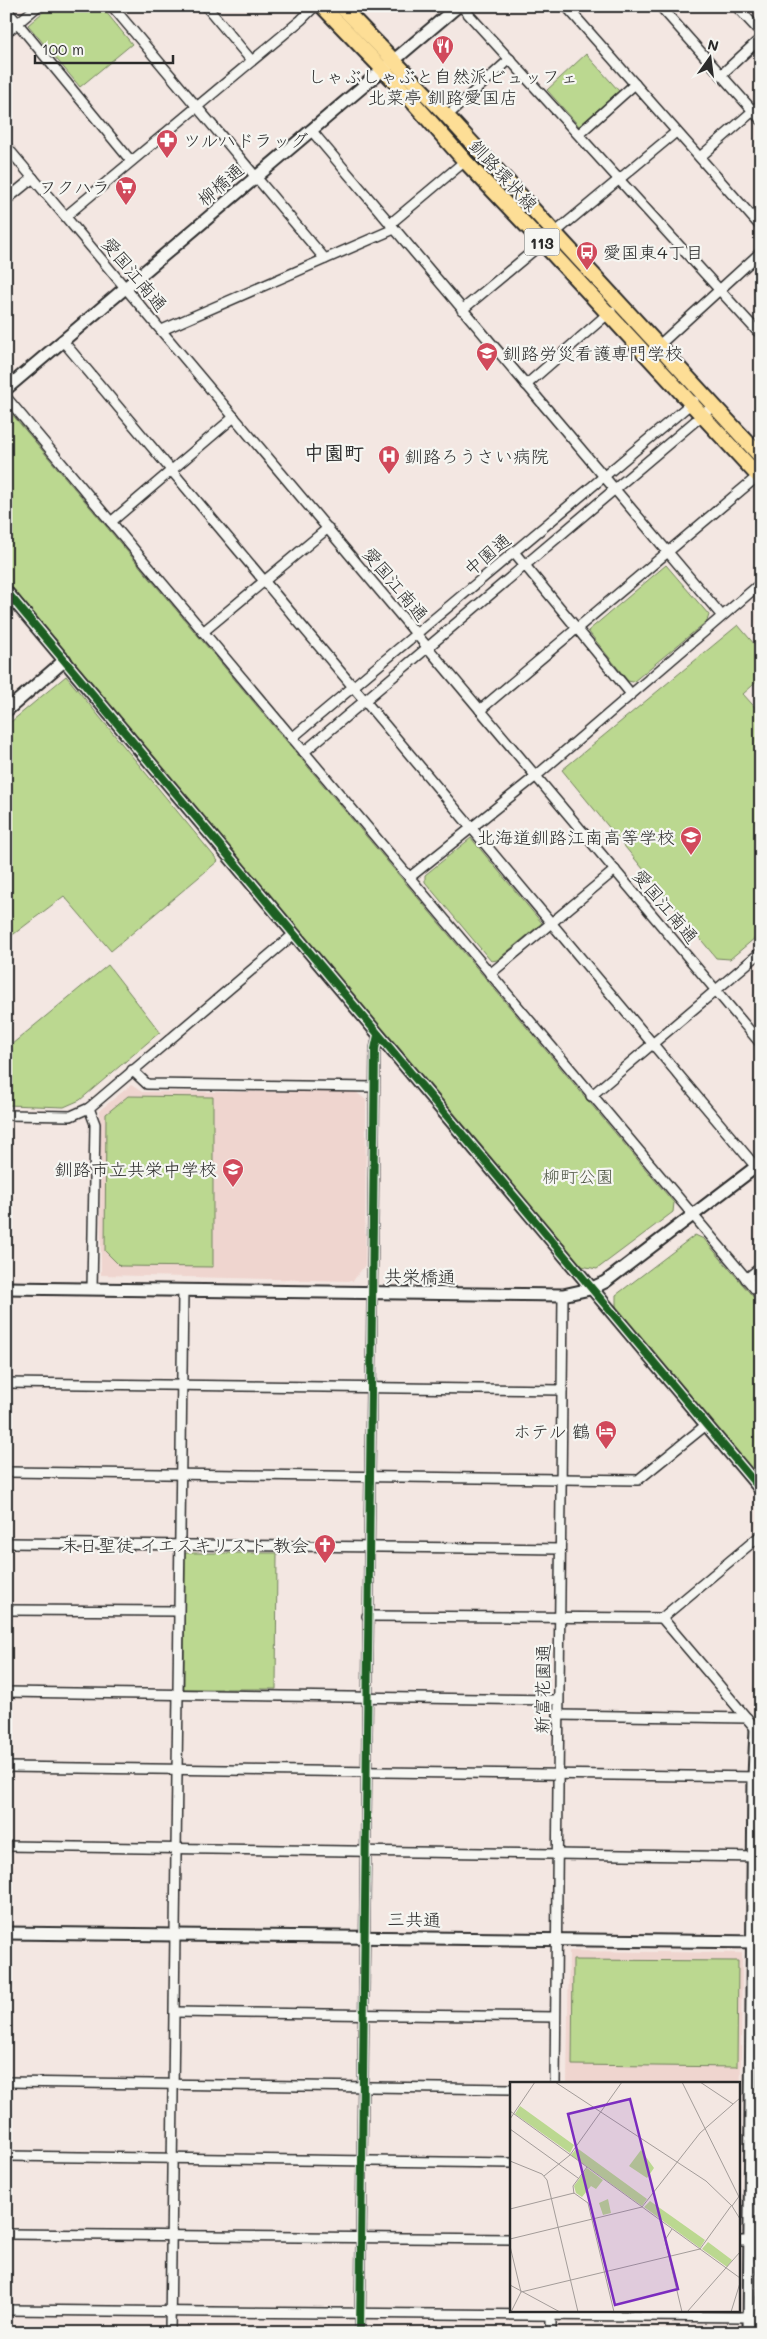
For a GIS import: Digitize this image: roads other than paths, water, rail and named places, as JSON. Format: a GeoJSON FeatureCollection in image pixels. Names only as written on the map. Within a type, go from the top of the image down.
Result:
{"type":"FeatureCollection","features":[{"type":"Feature","properties":{"kind":"main road","name":"釧路環状線"},"geometry":{"type":"LineString","coordinates":[[322,6],[465,161],[620,305],[657,347],[760,455]]}},
{"type":"Feature","properties":{"kind":"main road","name":"釧路環状線"},"geometry":{"type":"LineString","coordinates":[[341,6],[447,116],[548,238],[607,314],[760,477]]}},
{"type":"Feature","properties":{"kind":"street"},"geometry":{"type":"LineString","coordinates":[[6,33],[38,6]]}},
{"type":"Feature","properties":{"kind":"street"},"geometry":{"type":"LineString","coordinates":[[112,6],[325,259]]}},
{"type":"Feature","properties":{"kind":"street"},"geometry":{"type":"LineString","coordinates":[[206,6],[251,60]]}},
{"type":"Feature","properties":{"kind":"street"},"geometry":{"type":"LineString","coordinates":[[66,216],[315,6]]}},
{"type":"Feature","properties":{"kind":"street"},"geometry":{"type":"LineString","coordinates":[[460,6],[757,331]]}},
{"type":"Feature","properties":{"kind":"street","name":"柳橋通"},"geometry":{"type":"LineString","coordinates":[[6,389],[460,6]]}},
{"type":"Feature","properties":{"kind":"street"},"geometry":{"type":"LineString","coordinates":[[660,6],[761,120]]}},
{"type":"Feature","properties":{"kind":"street"},"geometry":{"type":"LineString","coordinates":[[736,6],[761,33]]}},
{"type":"Feature","properties":{"kind":"street"},"geometry":{"type":"LineString","coordinates":[[569,8],[761,227]]}},
{"type":"Feature","properties":{"kind":"street"},"geometry":{"type":"LineString","coordinates":[[6,9],[131,161]]}},
{"type":"Feature","properties":{"kind":"street"},"geometry":{"type":"LineString","coordinates":[[721,75],[761,38]]}},
{"type":"Feature","properties":{"kind":"street"},"geometry":{"type":"LineString","coordinates":[[447,116],[510,59]]}},
{"type":"Feature","properties":{"kind":"street"},"geometry":{"type":"LineString","coordinates":[[579,134],[635,84]]}},
{"type":"Feature","properties":{"kind":"street"},"geometry":{"type":"LineString","coordinates":[[700,157],[761,104]]}},
{"type":"Feature","properties":{"kind":"street"},"geometry":{"type":"LineString","coordinates":[[311,130],[722,616]]}},
{"type":"Feature","properties":{"kind":"street"},"geometry":{"type":"LineString","coordinates":[[462,310],[676,132]]}},
{"type":"Feature","properties":{"kind":"street","name":"愛国江南通"},"geometry":{"type":"LineString","coordinates":[[6,146],[761,1044]]}},
{"type":"Feature","properties":{"kind":"street"},"geometry":{"type":"LineString","coordinates":[[162,330],[325,259],[392,227],[465,161]]}},
{"type":"Feature","properties":{"kind":"street"},"geometry":{"type":"LineString","coordinates":[[6,200],[33,178]]}},
{"type":"Feature","properties":{"kind":"street"},"geometry":{"type":"LineString","coordinates":[[657,347],[761,252]]}},
{"type":"Feature","properties":{"kind":"street"},"geometry":{"type":"LineString","coordinates":[[526,386],[607,314],[620,305]]}},
{"type":"Feature","properties":{"kind":"street"},"geometry":{"type":"LineString","coordinates":[[62,340],[652,1043],[758,1165]]}},
{"type":"Feature","properties":{"kind":"street","name":"中園通"},"geometry":{"type":"LineString","coordinates":[[292,738],[702,395]]}},
{"type":"Feature","properties":{"kind":"street"},"geometry":{"type":"LineString","coordinates":[[6,397],[591,1096],[761,1296]]}},
{"type":"Feature","properties":{"kind":"street","name":"中園通"},"geometry":{"type":"LineString","coordinates":[[304,752],[713,406]]}},
{"type":"Feature","properties":{"kind":"street"},"geometry":{"type":"LineString","coordinates":[[111,522],[234,417]]}},
{"type":"Feature","properties":{"kind":"street"},"geometry":{"type":"LineString","coordinates":[[480,710],[760,477]]}},
{"type":"Feature","properties":{"kind":"street"},"geometry":{"type":"LineString","coordinates":[[203,632],[328,528]]}},
{"type":"Feature","properties":{"kind":"street"},"geometry":{"type":"LineString","coordinates":[[514,552],[631,694]]}},
{"type":"Feature","properties":{"kind":"street"},"geometry":{"type":"LineString","coordinates":[[410,878],[536,776],[761,583]]}},
{"type":"Feature","properties":{"kind":"street"},"geometry":{"type":"LineString","coordinates":[[6,591],[590,1289],[761,1490]]}},
{"type":"Feature","properties":{"kind":"street"},"geometry":{"type":"LineString","coordinates":[[6,711],[64,660]]}},
{"type":"Feature","properties":{"kind":"street"},"geometry":{"type":"LineString","coordinates":[[490,974],[615,870]]}},
{"type":"Feature","properties":{"kind":"street"},"geometry":{"type":"LineString","coordinates":[[6,1115],[71,1116],[89,1108],[294,934]]}},
{"type":"Feature","properties":{"kind":"street"},"geometry":{"type":"LineString","coordinates":[[591,1096],[761,952]]}},
{"type":"Feature","properties":{"kind":"street"},"geometry":{"type":"LineString","coordinates":[[360,2333],[374,1048],[378,1035]]}},
{"type":"Feature","properties":{"kind":"street"},"geometry":{"type":"LineString","coordinates":[[132,1070],[146,1084],[374,1087]]}},
{"type":"Feature","properties":{"kind":"street"},"geometry":{"type":"LineString","coordinates":[[89,1108],[95,1124],[92,1289]]}},
{"type":"Feature","properties":{"kind":"street","name":"共栄橋通"},"geometry":{"type":"LineString","coordinates":[[6,1288],[563,1295],[590,1289],[605,1282],[758,1165]]}},
{"type":"Feature","properties":{"kind":"street"},"geometry":{"type":"LineString","coordinates":[[746,1279],[761,1267]]}},
{"type":"Feature","properties":{"kind":"street"},"geometry":{"type":"LineString","coordinates":[[170,2333],[183,1291]]}},
{"type":"Feature","properties":{"kind":"street","name":"新富花園通"},"geometry":{"type":"LineString","coordinates":[[554,2082],[563,1295]]}},
{"type":"Feature","properties":{"kind":"street"},"geometry":{"type":"LineString","coordinates":[[6,1383],[370,1386],[562,1390]]}},
{"type":"Feature","properties":{"kind":"street"},"geometry":{"type":"LineString","coordinates":[[6,1472],[638,1480],[706,1425]]}},
{"type":"Feature","properties":{"kind":"street"},"geometry":{"type":"LineString","coordinates":[[367,1616],[662,1618],[761,1534]]}},
{"type":"Feature","properties":{"kind":"street"},"geometry":{"type":"LineString","coordinates":[[6,1543],[560,1549]]}},
{"type":"Feature","properties":{"kind":"street"},"geometry":{"type":"LineString","coordinates":[[6,1610],[178,1611]]}},
{"type":"Feature","properties":{"kind":"street"},"geometry":{"type":"LineString","coordinates":[[662,1618],[747,1718],[758,1726],[756,2165],[744,2241],[749,2333]]}},
{"type":"Feature","properties":{"kind":"street"},"geometry":{"type":"LineString","coordinates":[[6,1692],[558,1700]]}},
{"type":"Feature","properties":{"kind":"street"},"geometry":{"type":"LineString","coordinates":[[558,1715],[747,1718]]}},
{"type":"Feature","properties":{"kind":"street"},"geometry":{"type":"LineString","coordinates":[[6,1767],[757,1777]]}},
{"type":"Feature","properties":{"kind":"street"},"geometry":{"type":"LineString","coordinates":[[6,1846],[757,1857]]}},
{"type":"Feature","properties":{"kind":"street","name":"三共通"},"geometry":{"type":"LineString","coordinates":[[6,1933],[757,1941]]}},
{"type":"Feature","properties":{"kind":"street"},"geometry":{"type":"LineString","coordinates":[[175,2012],[555,2017]]}},
{"type":"Feature","properties":{"kind":"street"},"geometry":{"type":"LineString","coordinates":[[6,2082],[510,2089]]}},
{"type":"Feature","properties":{"kind":"street"},"geometry":{"type":"LineString","coordinates":[[6,2156],[510,2163]]}},
{"type":"Feature","properties":{"kind":"street"},"geometry":{"type":"LineString","coordinates":[[6,2234],[510,2240]]}},
{"type":"Feature","properties":{"kind":"street"},"geometry":{"type":"LineString","coordinates":[[6,2310],[551,2313],[749,2317]]}},
{"type":"Feature","properties":{"kind":"street"},"geometry":{"type":"LineString","coordinates":[[551,2313],[551,2333]]}},
{"type":"Feature","properties":{"kind":"place","name":"しゃぶしゃぶと自然派ビュッフェ 北菜亭 釧路愛国店"},"geometry":{"type":"Point","coordinates":[443,65]}},
{"type":"Feature","properties":{"kind":"place","name":"ツルハドラッグ"},"geometry":{"type":"Point","coordinates":[167,159]}},
{"type":"Feature","properties":{"kind":"place","name":"フクハラ"},"geometry":{"type":"Point","coordinates":[126,206]}},
{"type":"Feature","properties":{"kind":"place","name":"愛国東4丁目"},"geometry":{"type":"Point","coordinates":[587,271]}},
{"type":"Feature","properties":{"kind":"place","name":"釧路労災看護専門学校"},"geometry":{"type":"Point","coordinates":[487,372]}},
{"type":"Feature","properties":{"kind":"place","name":"釧路ろうさい病院"},"geometry":{"type":"Point","coordinates":[389,475]}},
{"type":"Feature","properties":{"kind":"place","name":"北海道釧路江南高等学校"},"geometry":{"type":"Point","coordinates":[691,856]}},
{"type":"Feature","properties":{"kind":"place","name":"釧路市立共栄中学校"},"geometry":{"type":"Point","coordinates":[233,1188]}},
{"type":"Feature","properties":{"kind":"place","name":"ホテル 鶴"},"geometry":{"type":"Point","coordinates":[606,1450]}},
{"type":"Feature","properties":{"kind":"place","name":"末日聖徒 イエスキリスト 教会"},"geometry":{"type":"Point","coordinates":[325,1564]}},
{"type":"Feature","properties":{"kind":"district","name":"中園町"},"geometry":{"type":"Point","coordinates":[334,452]}},
{"type":"Feature","properties":{"kind":"park label","name":"柳町公園"},"geometry":{"type":"Point","coordinates":[578,1176]}}]}
